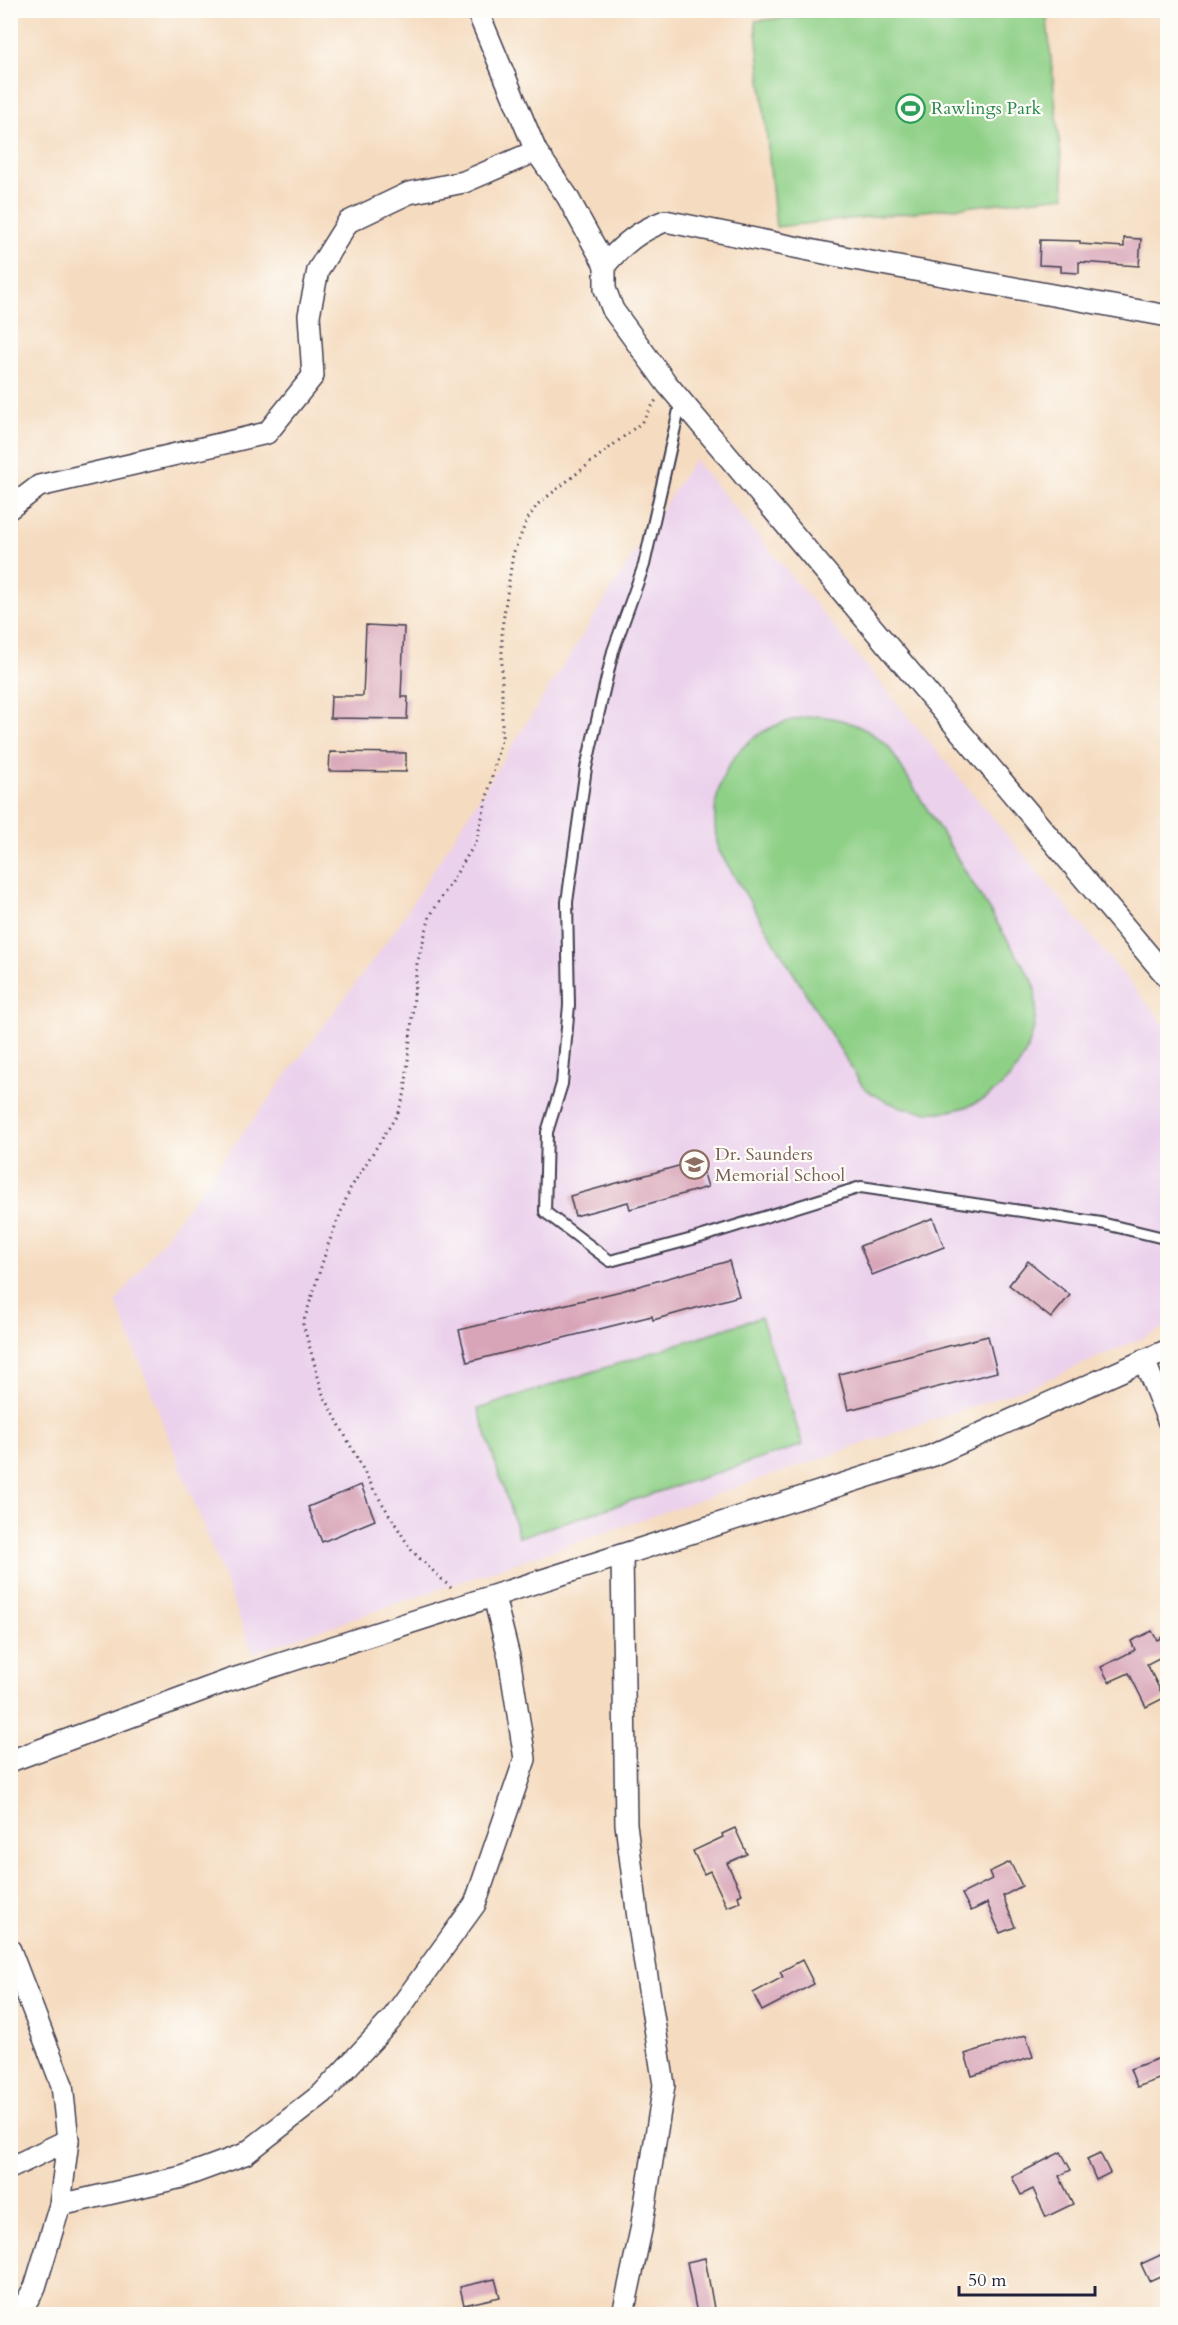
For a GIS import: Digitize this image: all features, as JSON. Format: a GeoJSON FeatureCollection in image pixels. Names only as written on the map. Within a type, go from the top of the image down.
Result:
{"type":"FeatureCollection","features":[{"type":"Feature","properties":{"kind":"street"},"geometry":{"type":"LineString","coordinates":[[477,10],[536,151],[567,196],[605,265],[605,289],[613,310],[667,384],[1167,978]]}},
{"type":"Feature","properties":{"kind":"street"},"geometry":{"type":"LineString","coordinates":[[10,508],[39,486],[267,433],[313,376],[309,315],[318,270],[348,222],[409,193],[464,182],[536,151]]}},
{"type":"Feature","properties":{"kind":"street"},"geometry":{"type":"LineString","coordinates":[[605,265],[622,245],[641,231],[665,221],[854,259],[1167,316]]}},
{"type":"Feature","properties":{"kind":"street"},"geometry":{"type":"LineString","coordinates":[[10,1761],[226,1681],[931,1456],[1167,1350]]}},
{"type":"Feature","properties":{"kind":"street"},"geometry":{"type":"LineString","coordinates":[[1144,1360],[1167,1420]]}},
{"type":"Feature","properties":{"kind":"street"},"geometry":{"type":"LineString","coordinates":[[622,1555],[626,1824],[639,1926],[664,2085],[642,2230],[623,2314]]}},
{"type":"Feature","properties":{"kind":"street"},"geometry":{"type":"LineString","coordinates":[[60,2205],[182,2176],[245,2154],[323,2093],[390,2020],[475,1904],[525,1759],[509,1658],[494,1597]]}},
{"type":"Feature","properties":{"kind":"street"},"geometry":{"type":"LineString","coordinates":[[10,1950],[62,2085],[68,2140],[60,2205],[35,2288],[20,2314]]}},
{"type":"Feature","properties":{"kind":"street"},"geometry":{"type":"LineString","coordinates":[[10,2168],[68,2140]]}},
{"type":"Feature","properties":{"kind":"lane"},"geometry":{"type":"LineString","coordinates":[[681,400],[644,565],[613,651],[586,768],[567,902],[570,1005],[562,1084],[547,1132],[545,1212],[610,1261],[700,1237],[861,1187],[1101,1223],[1167,1239]]}},
{"type":"Feature","properties":{"kind":"path"},"geometry":{"type":"LineString","coordinates":[[468,1605],[412,1551],[374,1490],[323,1394],[303,1324],[328,1245],[350,1189],[397,1115],[405,1092],[417,964],[430,916],[476,842],[502,736],[502,628],[513,554],[527,520],[538,504],[641,423],[667,384]]}},
{"type":"Feature","properties":{"kind":"shaded area","name":"Dr. Saunders Memorial School"},"geometry":{"type":"Polygon","coordinates":[[[694,459],[1167,1027],[1167,1327],[1035,1385],[253,1653],[116,1302],[394,932],[694,459]]]}},
{"type":"Feature","properties":{"kind":"green space","name":"Rawlings Park"},"geometry":{"type":"Polygon","coordinates":[[[855,11],[1046,11],[1065,196],[776,227],[755,21],[855,11]]]}},
{"type":"Feature","properties":{"kind":"green space"},"geometry":{"type":"Polygon","coordinates":[[[819,716],[839,719],[857,726],[889,747],[1034,983],[1035,1020],[1026,1052],[1010,1078],[986,1097],[959,1109],[928,1112],[895,1105],[863,1087],[719,851],[715,824],[716,800],[723,777],[734,758],[750,741],[769,729],[792,720],[819,716]]]}},
{"type":"Feature","properties":{"kind":"green space"},"geometry":{"type":"Polygon","coordinates":[[[761,1317],[803,1445],[519,1537],[478,1409],[761,1317]]]}},
{"type":"Feature","properties":{"kind":"building"},"geometry":{"type":"Polygon","coordinates":[[[1124,238],[1141,239],[1139,266],[1079,262],[1079,273],[1061,272],[1061,266],[1039,265],[1040,240],[1080,241],[1080,244],[1124,247],[1124,238]]]}},
{"type":"Feature","properties":{"kind":"building"},"geometry":{"type":"Polygon","coordinates":[[[366,625],[404,627],[401,697],[408,697],[407,719],[330,718],[331,696],[363,696],[366,625]]]}},
{"type":"Feature","properties":{"kind":"building"},"geometry":{"type":"Polygon","coordinates":[[[330,752],[406,753],[406,772],[329,771],[330,752]]]}},
{"type":"Feature","properties":{"kind":"building"},"geometry":{"type":"Polygon","coordinates":[[[700,1160],[708,1187],[630,1209],[628,1202],[575,1216],[570,1196],[700,1160]]]}},
{"type":"Feature","properties":{"kind":"building"},"geometry":{"type":"Polygon","coordinates":[[[933,1218],[944,1247],[872,1275],[860,1246],[933,1218]]]}},
{"type":"Feature","properties":{"kind":"building"},"geometry":{"type":"Polygon","coordinates":[[[729,1261],[739,1296],[653,1320],[652,1316],[467,1362],[459,1330],[621,1291],[729,1261]]]}},
{"type":"Feature","properties":{"kind":"building"},"geometry":{"type":"Polygon","coordinates":[[[1028,1261],[1070,1295],[1051,1318],[1009,1285],[1028,1261]]]}},
{"type":"Feature","properties":{"kind":"building"},"geometry":{"type":"Polygon","coordinates":[[[988,1336],[997,1372],[848,1410],[839,1374],[988,1336]]]}},
{"type":"Feature","properties":{"kind":"building"},"geometry":{"type":"Polygon","coordinates":[[[361,1485],[375,1520],[322,1542],[308,1507],[361,1485]]]}},
{"type":"Feature","properties":{"kind":"building"},"geometry":{"type":"Polygon","coordinates":[[[1152,1631],[1157,1640],[1167,1635],[1167,1654],[1147,1664],[1164,1698],[1146,1707],[1129,1673],[1109,1682],[1101,1667],[1135,1650],[1131,1641],[1152,1631]]]}},
{"type":"Feature","properties":{"kind":"building"},"geometry":{"type":"Polygon","coordinates":[[[735,1828],[747,1854],[727,1863],[742,1894],[738,1896],[740,1902],[727,1907],[710,1871],[704,1874],[693,1851],[723,1837],[722,1834],[735,1828]]]}},
{"type":"Feature","properties":{"kind":"building"},"geometry":{"type":"Polygon","coordinates":[[[1010,1862],[1022,1886],[1003,1896],[1015,1927],[1000,1933],[987,1903],[971,1911],[962,1894],[992,1879],[989,1872],[1010,1862]]]}},
{"type":"Feature","properties":{"kind":"building"},"geometry":{"type":"Polygon","coordinates":[[[802,1960],[814,1984],[762,2011],[753,1993],[783,1977],[780,1972],[802,1960]]]}},
{"type":"Feature","properties":{"kind":"building"},"geometry":{"type":"Polygon","coordinates":[[[1026,2035],[1033,2057],[972,2076],[965,2054],[1026,2035]]]}},
{"type":"Feature","properties":{"kind":"building"},"geometry":{"type":"Polygon","coordinates":[[[1165,2056],[1167,2076],[1137,2087],[1130,2069],[1165,2056]]]}},
{"type":"Feature","properties":{"kind":"building"},"geometry":{"type":"Polygon","coordinates":[[[1061,2152],[1071,2170],[1059,2176],[1073,2204],[1046,2217],[1033,2189],[1021,2195],[1012,2177],[1061,2152]]]}},
{"type":"Feature","properties":{"kind":"building"},"geometry":{"type":"Polygon","coordinates":[[[1100,2153],[1110,2173],[1096,2180],[1087,2159],[1100,2153]]]}},
{"type":"Feature","properties":{"kind":"building"},"geometry":{"type":"Polygon","coordinates":[[[1167,2252],[1167,2273],[1149,2281],[1141,2264],[1167,2252]]]}},
{"type":"Feature","properties":{"kind":"building"},"geometry":{"type":"Polygon","coordinates":[[[705,2258],[715,2314],[697,2314],[687,2262],[705,2258]]]}},
{"type":"Feature","properties":{"kind":"building"},"geometry":{"type":"Polygon","coordinates":[[[495,2279],[500,2297],[464,2305],[460,2287],[495,2279]]]}},
{"type":"Feature","properties":{"kind":"place","name":"Rawlings Park"},"geometry":{"type":"Point","coordinates":[910,108]}},
{"type":"Feature","properties":{"kind":"place","name":"Dr. Saunders Memorial School"},"geometry":{"type":"Point","coordinates":[694,1164]}}]}
